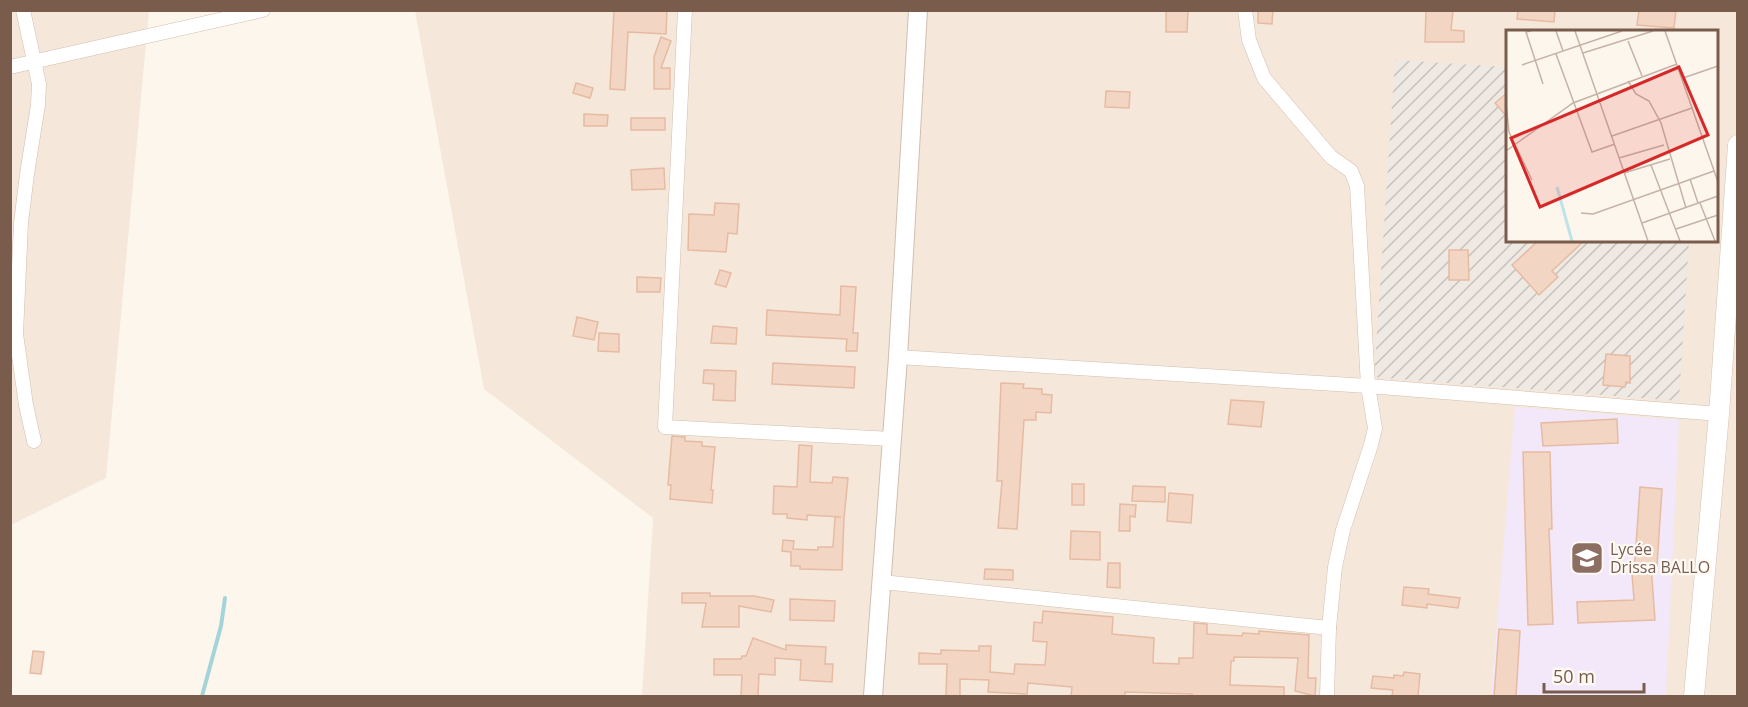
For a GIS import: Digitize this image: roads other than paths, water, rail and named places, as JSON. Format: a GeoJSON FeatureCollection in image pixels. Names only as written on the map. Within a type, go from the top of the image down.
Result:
{"type":"FeatureCollection","features":[{"type":"Feature","properties":{"kind":"main road"},"geometry":{"type":"LineString","coordinates":[[1694,696],[1719,414],[1737,145]]}},
{"type":"Feature","properties":{"kind":"street"},"geometry":{"type":"LineString","coordinates":[[22,10],[39,84],[21,224],[16,333],[26,405],[34,441]]}},
{"type":"Feature","properties":{"kind":"street"},"geometry":{"type":"LineString","coordinates":[[10,67],[263,10]]}},
{"type":"Feature","properties":{"kind":"street"},"geometry":{"type":"LineString","coordinates":[[685,10],[665,427],[892,439]]}},
{"type":"Feature","properties":{"kind":"street"},"geometry":{"type":"LineString","coordinates":[[873,696],[898,357],[918,10]]}},
{"type":"Feature","properties":{"kind":"street"},"geometry":{"type":"LineString","coordinates":[[1245,10],[1249,40],[1264,78],[1331,157],[1351,171],[1357,186],[1368,386],[1375,428],[1343,530],[1335,567],[1329,628],[1327,696]]}},
{"type":"Feature","properties":{"kind":"street"},"geometry":{"type":"LineString","coordinates":[[898,357],[1368,386],[1719,414]]}},
{"type":"Feature","properties":{"kind":"street"},"geometry":{"type":"LineString","coordinates":[[882,582],[1329,628]]}},
{"type":"Feature","properties":{"kind":"waterway"},"geometry":{"type":"LineString","coordinates":[[202,696],[221,626],[225,598]]}},
{"type":"Feature","properties":{"kind":"place","name":"Lycée Drissa BALLO"},"geometry":{"type":"Point","coordinates":[1587,558]}}]}
